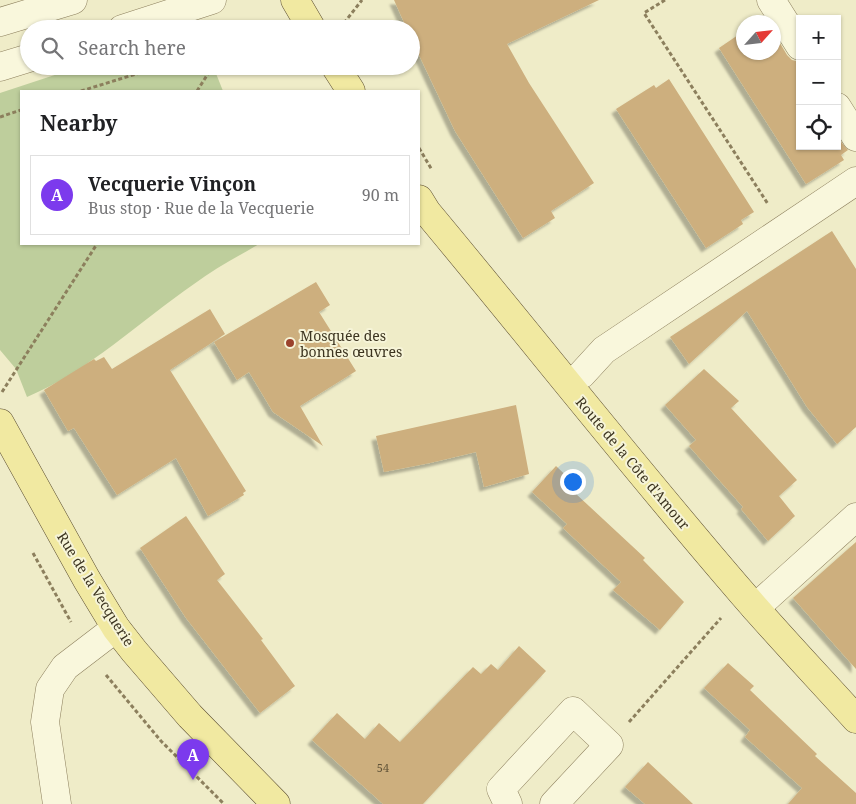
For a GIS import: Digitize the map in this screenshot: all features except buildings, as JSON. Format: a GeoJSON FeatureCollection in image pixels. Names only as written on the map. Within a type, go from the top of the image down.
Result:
{"type":"FeatureCollection","features":[{"type":"Feature","properties":{"kind":"main road"},"geometry":{"type":"LineString","coordinates":[[295,0],[307,20]]}},
{"type":"Feature","properties":{"kind":"main road"},"geometry":{"type":"LineString","coordinates":[[341,75],[350,90]]}},
{"type":"Feature","properties":{"kind":"main road","name":"Route de la Côte d'Amour"},"geometry":{"type":"LineString","coordinates":[[420,201],[427,212],[567,384],[749,601],[856,719]]}},
{"type":"Feature","properties":{"kind":"main road","name":"Rue de la Vecquerie"},"geometry":{"type":"LineString","coordinates":[[0,423],[77,564],[116,628],[190,716],[276,804]]}},
{"type":"Feature","properties":{"kind":"street"},"geometry":{"type":"LineString","coordinates":[[0,22],[73,0]]}},
{"type":"Feature","properties":{"kind":"street"},"geometry":{"type":"LineString","coordinates":[[150,20],[212,0]]}},
{"type":"Feature","properties":{"kind":"street"},"geometry":{"type":"LineString","coordinates":[[771,0],[796,40]]}},
{"type":"Feature","properties":{"kind":"street"},"geometry":{"type":"LineString","coordinates":[[0,67],[20,61]]}},
{"type":"Feature","properties":{"kind":"street"},"geometry":{"type":"LineString","coordinates":[[841,113],[856,137]]}},
{"type":"Feature","properties":{"kind":"street"},"geometry":{"type":"LineString","coordinates":[[582,374],[604,350],[856,181]]}},
{"type":"Feature","properties":{"kind":"street"},"geometry":{"type":"LineString","coordinates":[[749,601],[856,517]]}},
{"type":"Feature","properties":{"kind":"street"},"geometry":{"type":"LineString","coordinates":[[57,804],[45,722],[50,689],[65,667],[116,628]]}},
{"type":"Feature","properties":{"kind":"street"},"geometry":{"type":"LineString","coordinates":[[508,804],[501,789],[572,711],[609,745],[554,804]]}},
{"type":"Feature","properties":{"kind":"path"},"geometry":{"type":"LineString","coordinates":[[346,20],[362,0]]}},
{"type":"Feature","properties":{"kind":"path"},"geometry":{"type":"LineString","coordinates":[[664,0],[644,13],[784,229]]}},
{"type":"Feature","properties":{"kind":"path"},"geometry":{"type":"LineString","coordinates":[[85,90],[133,75]]}},
{"type":"Feature","properties":{"kind":"path"},"geometry":{"type":"LineString","coordinates":[[198,90],[207,75]]}},
{"type":"Feature","properties":{"kind":"path"},"geometry":{"type":"LineString","coordinates":[[0,117],[20,110]]}},
{"type":"Feature","properties":{"kind":"path"},"geometry":{"type":"LineString","coordinates":[[0,395],[96,245]]}},
{"type":"Feature","properties":{"kind":"path"},"geometry":{"type":"LineString","coordinates":[[609,745],[749,601]]}},
{"type":"Feature","properties":{"kind":"green space"},"geometry":{"type":"Polygon","coordinates":[[[55,75],[217,75],[223,90],[20,90],[20,245],[257,245],[202,279],[72,374],[27,397],[16,369],[0,350],[0,93],[55,75]]]}},
{"type":"Feature","properties":{"kind":"place","name":"Mosquée des bonnes œuvres"},"geometry":{"type":"Point","coordinates":[290,343]}},
{"type":"Feature","properties":{"kind":"place","name":"Vecquerie Vinçon"},"geometry":{"type":"Point","coordinates":[193,780]}}]}
